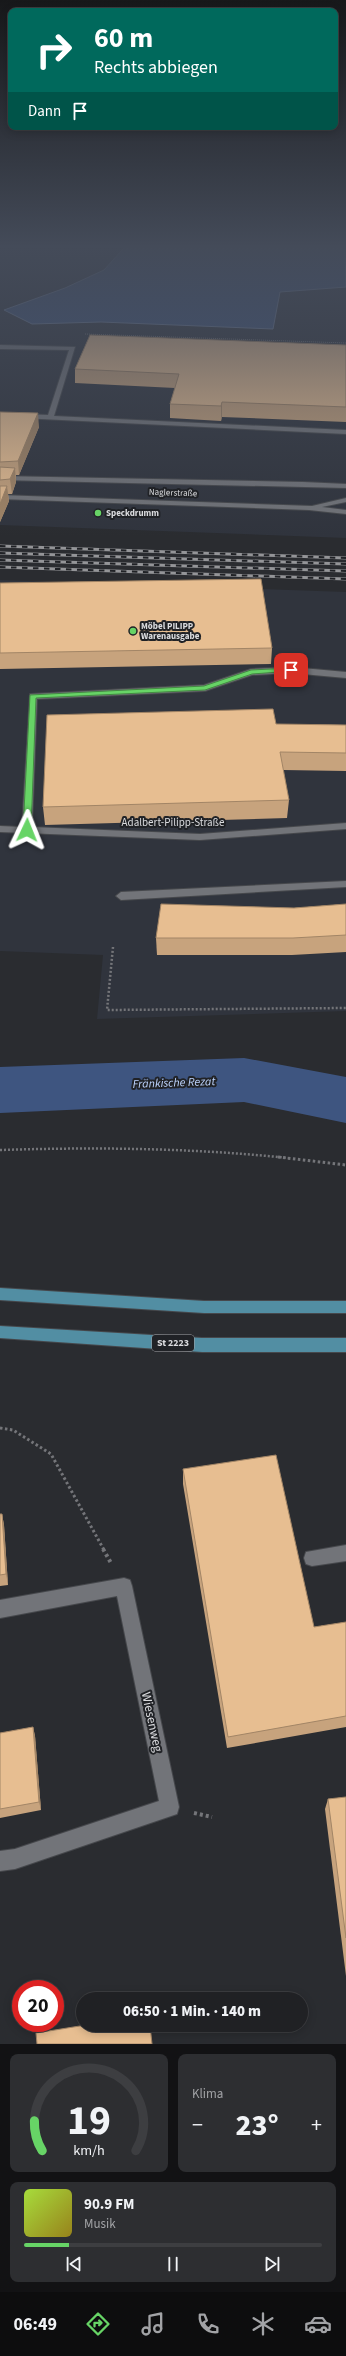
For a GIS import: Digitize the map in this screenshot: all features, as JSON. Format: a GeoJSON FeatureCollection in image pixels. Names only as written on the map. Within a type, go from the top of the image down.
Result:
{"type":"FeatureCollection","features":[{"type":"Feature","properties":{"kind":"main road"},"geometry":{"type":"LineString","coordinates":[[0,1294],[204,1307],[346,1307]]}},
{"type":"Feature","properties":{"kind":"main road","name":"St 2223"},"geometry":{"type":"LineString","coordinates":[[0,1332],[202,1345],[346,1345]]}},
{"type":"Feature","properties":{"kind":"street"},"geometry":{"type":"LineString","coordinates":[[0,347],[73,348],[51,416]]}},
{"type":"Feature","properties":{"kind":"street"},"geometry":{"type":"LineString","coordinates":[[0,415],[51,416],[346,432]]}},
{"type":"Feature","properties":{"kind":"street"},"geometry":{"type":"LineString","coordinates":[[0,478],[141,482],[238,481],[346,486]]}},
{"type":"Feature","properties":{"kind":"street","name":"Naglerstraße"},"geometry":{"type":"LineString","coordinates":[[0,497],[310,508],[346,512]]}},
{"type":"Feature","properties":{"kind":"street"},"geometry":{"type":"LineString","coordinates":[[310,508],[346,500]]}},
{"type":"Feature","properties":{"kind":"street"},"geometry":{"type":"LineString","coordinates":[[27,830],[33,696],[205,688],[251,672],[291,670],[346,675]]}},
{"type":"Feature","properties":{"kind":"street","name":"Adalbert-Pilipp-Straße"},"geometry":{"type":"LineString","coordinates":[[0,829],[200,837],[346,826]]}},
{"type":"Feature","properties":{"kind":"street"},"geometry":{"type":"LineString","coordinates":[[121,896],[346,884]]}},
{"type":"Feature","properties":{"kind":"street"},"geometry":{"type":"LineString","coordinates":[[312,1558],[346,1553]]}},
{"type":"Feature","properties":{"kind":"street"},"geometry":{"type":"LineString","coordinates":[[0,1609],[124,1586]]}},
{"type":"Feature","properties":{"kind":"street","name":"Wiesenweg"},"geometry":{"type":"LineString","coordinates":[[0,1861],[15,1859],[170,1807],[124,1586]]}},
{"type":"Feature","properties":{"kind":"path"},"geometry":{"type":"LineString","coordinates":[[113,947],[107,1010],[346,1008]]}},
{"type":"Feature","properties":{"kind":"path"},"geometry":{"type":"LineString","coordinates":[[0,1150],[95,1148],[200,1151],[346,1165]]}},
{"type":"Feature","properties":{"kind":"path"},"geometry":{"type":"LineString","coordinates":[[0,1428],[13,1430],[51,1454],[124,1586]]}},
{"type":"Feature","properties":{"kind":"shaded area"},"geometry":{"type":"Polygon","coordinates":[[[0,344],[346,344],[346,538],[0,525],[0,344]]]}},
{"type":"Feature","properties":{"kind":"shaded area"},"geometry":{"type":"Polygon","coordinates":[[[0,580],[346,592],[346,1011],[97,1019],[103,955],[0,951],[0,580]]]}},
{"type":"Feature","properties":{"kind":"building"},"geometry":{"type":"Polygon","coordinates":[[[86,344],[346,345],[346,407],[222,402],[221,406],[170,404],[179,374],[75,369],[86,344]]]}},
{"type":"Feature","properties":{"kind":"building"},"geometry":{"type":"Polygon","coordinates":[[[0,412],[38,413],[18,461],[0,462],[0,412]]]}},
{"type":"Feature","properties":{"kind":"building"},"geometry":{"type":"Polygon","coordinates":[[[0,467],[15,468],[10,479],[0,480],[0,467]]]}},
{"type":"Feature","properties":{"kind":"building"},"geometry":{"type":"Polygon","coordinates":[[[0,486],[7,486],[0,504],[0,486]]]}},
{"type":"Feature","properties":{"kind":"building","name":"Möbel PILIPP Warenausgabe"},"geometry":{"type":"Polygon","coordinates":[[[261,579],[272,648],[0,653],[0,583],[261,579]]]}},
{"type":"Feature","properties":{"kind":"building"},"geometry":{"type":"Polygon","coordinates":[[[273,709],[276,724],[346,725],[346,753],[280,752],[289,800],[43,807],[47,715],[273,709]]]}},
{"type":"Feature","properties":{"kind":"building"},"geometry":{"type":"Polygon","coordinates":[[[161,904],[294,908],[346,904],[346,935],[293,938],[156,938],[161,904]]]}},
{"type":"Feature","properties":{"kind":"building"},"geometry":{"type":"Polygon","coordinates":[[[276,1455],[314,1627],[346,1622],[346,1716],[228,1737],[183,1469],[276,1455]]]}},
{"type":"Feature","properties":{"kind":"building"},"geometry":{"type":"Polygon","coordinates":[[[0,1514],[2,1514],[6,1574],[0,1575],[0,1514]]]}},
{"type":"Feature","properties":{"kind":"building"},"geometry":{"type":"Polygon","coordinates":[[[33,1727],[39,1802],[0,1809],[0,1733],[33,1727]]]}},
{"type":"Feature","properties":{"kind":"building"},"geometry":{"type":"Polygon","coordinates":[[[346,1797],[346,1938],[328,1799],[346,1797]]]}},
{"type":"Feature","properties":{"kind":"building"},"geometry":{"type":"Polygon","coordinates":[[[76,2027],[76,2032],[151,2032],[152,2044],[37,2044],[36,2033],[64,2032],[64,2029],[76,2027]]]}},
{"type":"Feature","properties":{"kind":"waterway","name":"Fränkische Rezat"},"geometry":{"type":"LineString","coordinates":[[0,1090],[244,1080],[346,1100]]}},
{"type":"Feature","properties":{"kind":"railway"},"geometry":{"type":"LineString","coordinates":[[0,546],[346,558]]}},
{"type":"Feature","properties":{"kind":"railway"},"geometry":{"type":"LineString","coordinates":[[0,553],[346,564]]}},
{"type":"Feature","properties":{"kind":"railway"},"geometry":{"type":"LineString","coordinates":[[0,560],[346,571]]}},
{"type":"Feature","properties":{"kind":"railway"},"geometry":{"type":"LineString","coordinates":[[0,567],[346,579]]}},
{"type":"Feature","properties":{"kind":"place","name":"Speckdrumm"},"geometry":{"type":"Point","coordinates":[98,513]}},
{"type":"Feature","properties":{"kind":"place","name":"Möbel PILIPP Warenausgabe"},"geometry":{"type":"Point","coordinates":[133,631]}},
{"type":"Feature","properties":{"kind":"route"},"geometry":{"type":"LineString","coordinates":[[27,830],[33,696],[205,688],[251,672],[291,670]]}}]}
